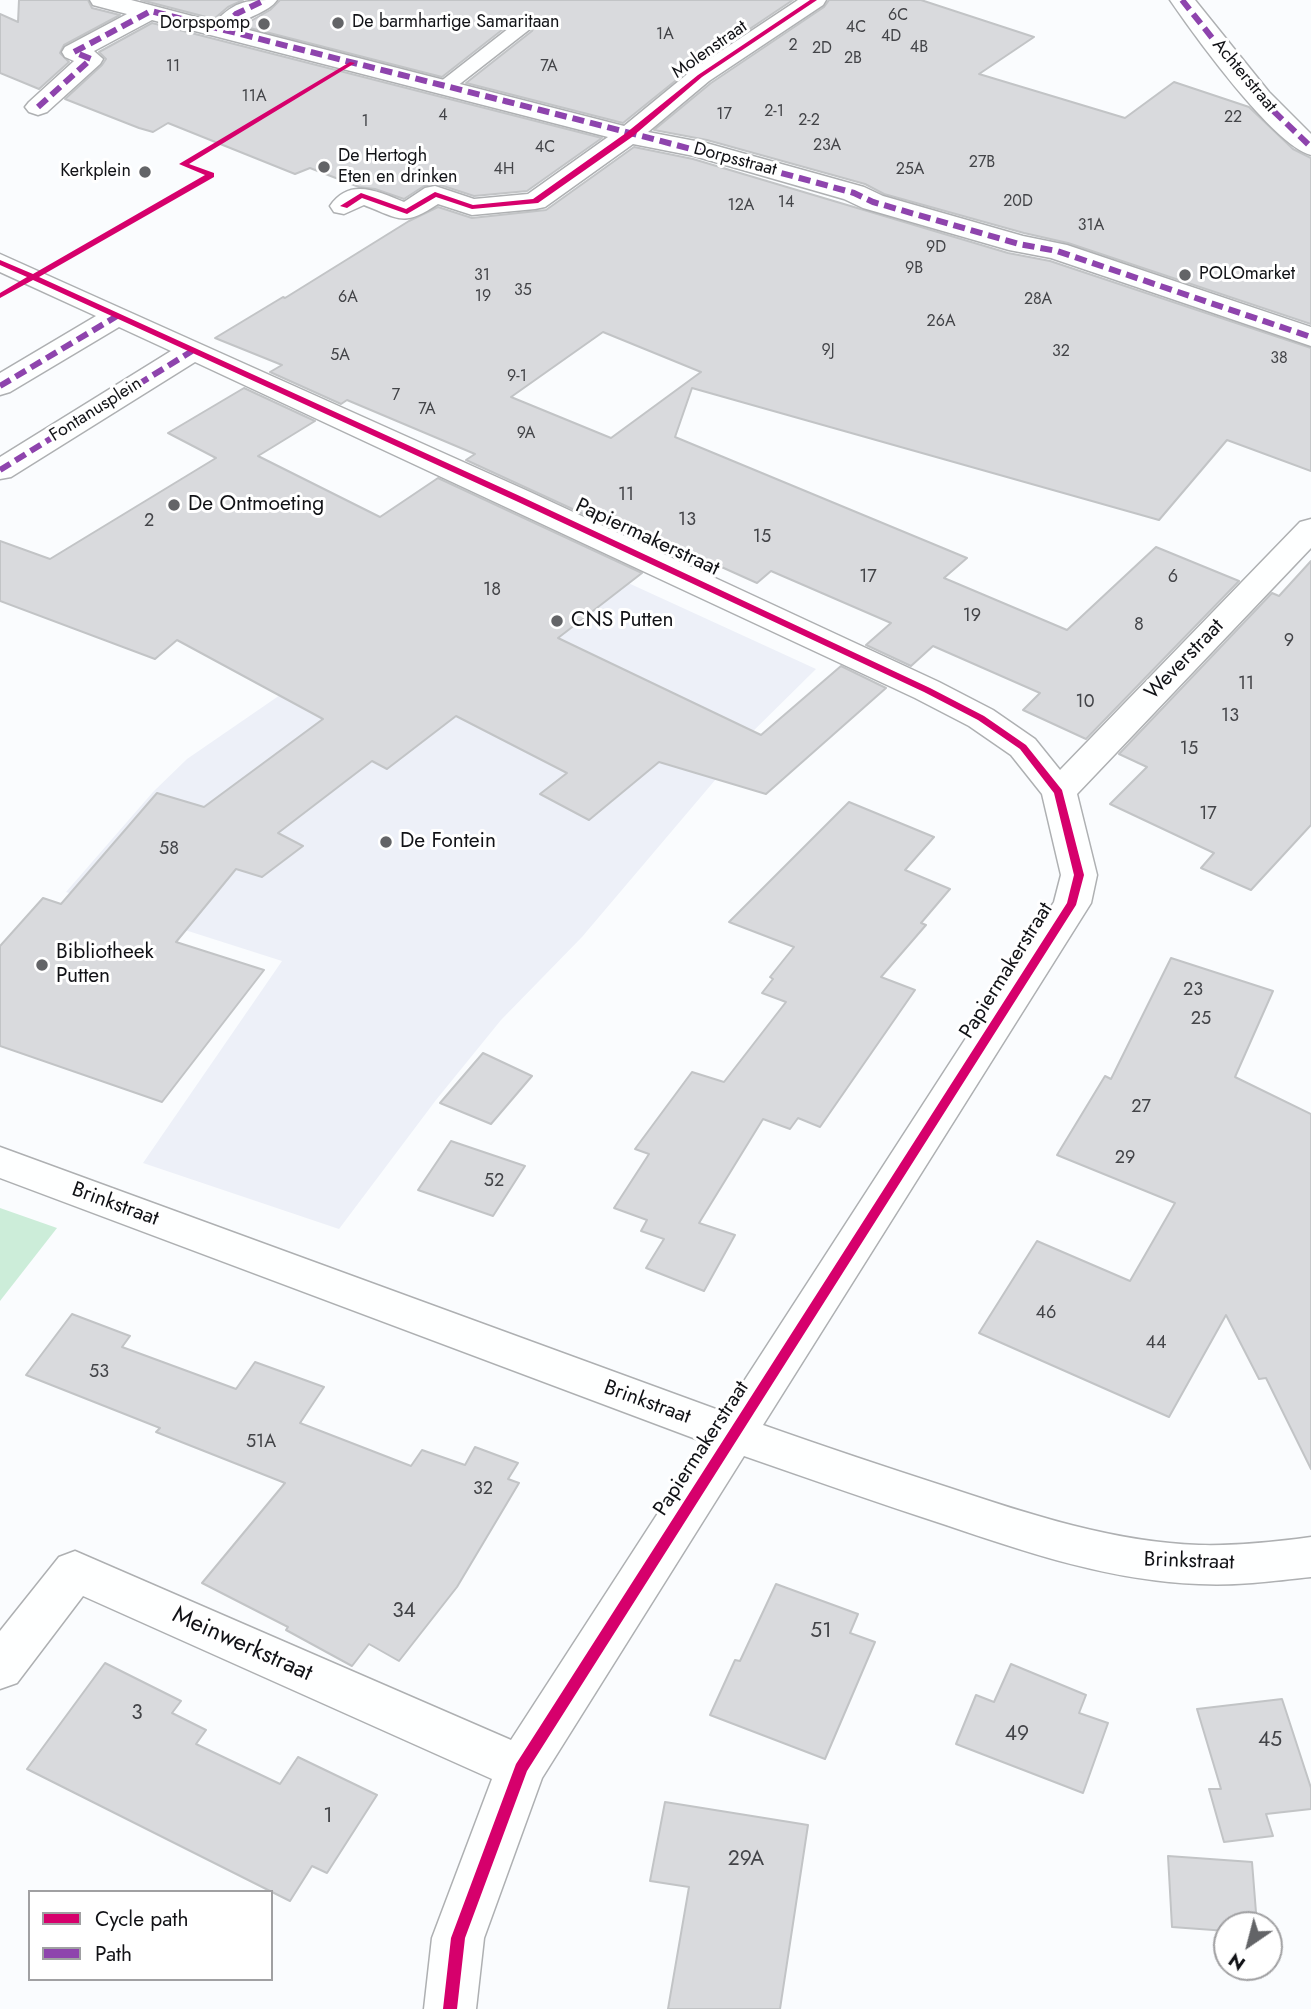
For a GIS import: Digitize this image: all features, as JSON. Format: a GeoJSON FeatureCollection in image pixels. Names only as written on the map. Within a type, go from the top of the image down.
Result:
{"type":"FeatureCollection","features":[{"type":"Feature","properties":{"kind":"street","name":"Dorpsstraat"},"geometry":{"type":"LineString","coordinates":[[102,0],[417,78],[854,192],[873,202],[1019,244],[1058,251],[1311,337]]}},
{"type":"Feature","properties":{"kind":"street"},"geometry":{"type":"LineString","coordinates":[[222,29],[236,14],[265,0]]}},
{"type":"Feature","properties":{"kind":"street","name":"Molenstraat"},"geometry":{"type":"LineString","coordinates":[[345,206],[361,195],[407,212],[435,194],[471,207],[535,201],[629,135],[700,76],[814,0]]}},
{"type":"Feature","properties":{"kind":"street","name":"Achterstraat"},"geometry":{"type":"LineString","coordinates":[[1182,0],[1247,81],[1297,137],[1311,147]]}},
{"type":"Feature","properties":{"kind":"street"},"geometry":{"type":"LineString","coordinates":[[38,107],[91,59],[74,52],[151,11]]}},
{"type":"Feature","properties":{"kind":"street","name":"Papiermakerstraat"},"geometry":{"type":"LineString","coordinates":[[0,262],[519,499],[928,690],[981,718],[1023,747],[1059,792],[1079,875],[1072,904],[521,1768],[458,1938],[450,2009]]}},
{"type":"Feature","properties":{"kind":"street"},"geometry":{"type":"LineString","coordinates":[[0,386],[117,316]]}},
{"type":"Feature","properties":{"kind":"street","name":"Fontanusplein"},"geometry":{"type":"LineString","coordinates":[[0,470],[192,351]]}},
{"type":"Feature","properties":{"kind":"street","name":"Weverstraat"},"geometry":{"type":"LineString","coordinates":[[1059,792],[1311,529]]}},
{"type":"Feature","properties":{"kind":"street","name":"Brinkstraat"},"geometry":{"type":"LineString","coordinates":[[0,1162],[734,1435],[1052,1541],[1131,1559],[1206,1566],[1281,1562],[1311,1557]]}},
{"type":"Feature","properties":{"kind":"street","name":"Meinwerkstraat"},"geometry":{"type":"LineString","coordinates":[[0,1668],[75,1571],[521,1768]]}},
{"type":"Feature","properties":{"kind":"lane"},"geometry":{"type":"LineString","coordinates":[[446,86],[524,25]]}},
{"type":"Feature","properties":{"kind":"shaded area","name":"De Fontein"},"geometry":{"type":"Polygon","coordinates":[[[517,532],[816,669],[734,750],[716,779],[582,937],[501,1020],[436,1100],[339,1229],[143,1163],[282,961],[66,892],[153,792],[187,759],[517,532]]]}},
{"type":"Feature","properties":{"kind":"green space"},"geometry":{"type":"Polygon","coordinates":[[[0,1208],[57,1228],[0,1301],[0,1208]]]}},
{"type":"Feature","properties":{"kind":"building"},"geometry":{"type":"Polygon","coordinates":[[[19,0],[88,0],[92,8],[120,15],[64,45],[60,53],[69,62],[39,89],[0,73],[0,14],[18,22],[19,0]]]}},
{"type":"Feature","properties":{"kind":"building"},"geometry":{"type":"Polygon","coordinates":[[[141,0],[243,0],[228,7],[214,19],[141,0]]]}},
{"type":"Feature","properties":{"kind":"building"},"geometry":{"type":"Polygon","coordinates":[[[280,0],[793,0],[690,69],[623,123],[466,83],[532,31],[535,24],[525,18],[516,19],[442,77],[242,26],[270,10],[280,0]]]}},
{"type":"Feature","properties":{"kind":"building"},"geometry":{"type":"Polygon","coordinates":[[[829,0],[921,0],[1034,37],[979,74],[1125,118],[1174,82],[1249,107],[1293,149],[1311,158],[1311,324],[1068,243],[884,194],[865,184],[707,140],[654,130],[711,83],[824,7],[829,0]]]}},
{"type":"Feature","properties":{"kind":"building"},"geometry":{"type":"Polygon","coordinates":[[[152,23],[602,138],[527,191],[474,196],[434,183],[404,199],[375,189],[359,187],[310,168],[295,174],[168,123],[153,132],[139,128],[65,99],[102,65],[106,59],[99,52],[152,23]]]}},
{"type":"Feature","properties":{"kind":"building"},"geometry":{"type":"Polygon","coordinates":[[[634,147],[693,159],[1008,253],[1050,261],[1311,348],[1311,471],[1227,440],[1159,520],[692,388],[675,437],[967,558],[944,578],[1067,630],[1156,547],[1239,581],[1086,739],[1023,710],[1040,693],[933,646],[911,666],[866,645],[891,623],[771,571],[757,583],[677,547],[668,553],[466,460],[475,454],[347,400],[341,404],[270,372],[282,365],[215,338],[409,221],[438,207],[472,218],[546,210],[634,147]],[[603,332],[511,397],[611,438],[701,372],[603,332]]]}},
{"type":"Feature","properties":{"kind":"building"},"geometry":{"type":"Polygon","coordinates":[[[244,388],[315,421],[258,456],[380,517],[438,478],[642,573],[558,638],[761,735],[841,666],[886,688],[766,794],[659,762],[589,820],[540,794],[567,773],[456,716],[387,769],[372,761],[278,833],[303,846],[262,877],[236,869],[176,942],[264,970],[162,1102],[0,1046],[0,946],[43,898],[61,904],[157,793],[204,807],[323,719],[177,640],[155,659],[0,601],[0,541],[50,559],[216,458],[168,433],[244,388]]]}},
{"type":"Feature","properties":{"kind":"building"},"geometry":{"type":"Polygon","coordinates":[[[1311,561],[1311,825],[1251,890],[1201,868],[1214,853],[1110,804],[1147,767],[1119,754],[1272,593],[1279,596],[1311,561]]]}},
{"type":"Feature","properties":{"kind":"building"},"geometry":{"type":"Polygon","coordinates":[[[849,802],[934,837],[905,870],[950,889],[921,923],[926,925],[881,977],[915,990],[820,1127],[798,1118],[790,1129],[763,1119],[699,1223],[735,1235],[704,1291],[646,1268],[664,1239],[641,1231],[647,1220],[614,1208],[649,1154],[635,1149],[692,1072],[724,1082],[786,1002],[762,993],[773,979],[770,977],[794,947],[729,922],[849,802]]]}},
{"type":"Feature","properties":{"kind":"building"},"geometry":{"type":"Polygon","coordinates":[[[1171,958],[1273,991],[1235,1077],[1311,1114],[1311,1469],[1266,1378],[1259,1379],[1226,1315],[1169,1417],[979,1333],[1037,1241],[1130,1281],[1175,1203],[1057,1155],[1105,1076],[1111,1079],[1171,958]]]}},
{"type":"Feature","properties":{"kind":"building"},"geometry":{"type":"Polygon","coordinates":[[[483,1053],[532,1076],[491,1124],[440,1103],[483,1053]]]}},
{"type":"Feature","properties":{"kind":"building"},"geometry":{"type":"Polygon","coordinates":[[[451,1141],[525,1166],[493,1216],[418,1190],[451,1141]]]}},
{"type":"Feature","properties":{"kind":"building"},"geometry":{"type":"Polygon","coordinates":[[[72,1314],[130,1336],[122,1347],[236,1389],[255,1362],[324,1387],[300,1423],[411,1466],[422,1450],[465,1465],[475,1447],[518,1463],[508,1479],[519,1483],[457,1587],[399,1661],[369,1644],[352,1666],[286,1630],[288,1627],[202,1583],[285,1483],[156,1432],[160,1428],[26,1375],[72,1314]]]}},
{"type":"Feature","properties":{"kind":"building"},"geometry":{"type":"Polygon","coordinates":[[[776,1584],[858,1614],[850,1633],[875,1642],[825,1759],[710,1715],[735,1660],[740,1661],[776,1584]]]}},
{"type":"Feature","properties":{"kind":"building"},"geometry":{"type":"Polygon","coordinates":[[[105,1663],[181,1701],[172,1713],[206,1730],[196,1744],[280,1784],[298,1757],[377,1795],[327,1873],[312,1866],[290,1901],[273,1890],[268,1890],[27,1769],[105,1663]]]}},
{"type":"Feature","properties":{"kind":"building"},"geometry":{"type":"Polygon","coordinates":[[[1011,1664],[1086,1695],[1079,1713],[1108,1723],[1083,1793],[956,1744],[976,1695],[994,1702],[1011,1664]]]}},
{"type":"Feature","properties":{"kind":"building"},"geometry":{"type":"Polygon","coordinates":[[[1282,1699],[1311,1788],[1311,1809],[1266,1814],[1273,1836],[1224,1842],[1209,1789],[1221,1789],[1197,1709],[1282,1699]]]}},
{"type":"Feature","properties":{"kind":"building"},"geometry":{"type":"Polygon","coordinates":[[[665,1802],[808,1825],[780,2009],[668,2009],[689,1887],[650,1881],[665,1802]]]}},
{"type":"Feature","properties":{"kind":"building"},"geometry":{"type":"Polygon","coordinates":[[[1168,1856],[1252,1862],[1256,1911],[1213,1911],[1213,1930],[1172,1927],[1168,1856]]]}},
{"type":"Feature","properties":{"kind":"marked path"},"geometry":{"type":"LineString","coordinates":[[222,29],[236,14],[265,0]]}},
{"type":"Feature","properties":{"kind":"marked path"},"geometry":{"type":"LineString","coordinates":[[1182,0],[1260,98],[1311,147]]}},
{"type":"Feature","properties":{"kind":"marked path"},"geometry":{"type":"LineString","coordinates":[[38,107],[91,59],[74,52],[151,11],[607,129],[697,149],[854,193],[873,202],[1019,244],[1057,251],[1311,337]]}},
{"type":"Feature","properties":{"kind":"marked path"},"geometry":{"type":"LineString","coordinates":[[0,386],[117,316]]}},
{"type":"Feature","properties":{"kind":"marked path"},"geometry":{"type":"LineString","coordinates":[[0,470],[192,351]]}},
{"type":"Feature","properties":{"kind":"cycle path"},"geometry":{"type":"LineString","coordinates":[[344,206],[361,195],[407,212],[435,194],[472,207],[535,201],[629,135],[700,76],[814,0]]}},
{"type":"Feature","properties":{"kind":"cycle path"},"geometry":{"type":"LineString","coordinates":[[0,296],[211,175],[183,164],[352,63]]}},
{"type":"Feature","properties":{"kind":"cycle path"},"geometry":{"type":"LineString","coordinates":[[0,262],[519,499],[927,690],[981,718],[1023,747],[1059,792],[1079,875],[1072,903],[521,1768],[458,1938],[450,2009]]}},
{"type":"Feature","properties":{"kind":"place","name":"De barmhartige Samaritaan"},"geometry":{"type":"Point","coordinates":[338,23]}},
{"type":"Feature","properties":{"kind":"place","name":"Dorpspomp"},"geometry":{"type":"Point","coordinates":[264,24]}},
{"type":"Feature","properties":{"kind":"place","name":"De Hertogh Eten en drinken"},"geometry":{"type":"Point","coordinates":[324,167]}},
{"type":"Feature","properties":{"kind":"place","name":"Kerkplein"},"geometry":{"type":"Point","coordinates":[145,172]}},
{"type":"Feature","properties":{"kind":"place","name":"POLOmarket"},"geometry":{"type":"Point","coordinates":[1185,275]}},
{"type":"Feature","properties":{"kind":"place","name":"De Ontmoeting"},"geometry":{"type":"Point","coordinates":[174,505]}},
{"type":"Feature","properties":{"kind":"place","name":"CNS Putten"},"geometry":{"type":"Point","coordinates":[557,621]}},
{"type":"Feature","properties":{"kind":"place","name":"De Fontein"},"geometry":{"type":"Point","coordinates":[386,842]}},
{"type":"Feature","properties":{"kind":"place","name":"Bibliotheek Putten"},"geometry":{"type":"Point","coordinates":[42,965]}}]}
